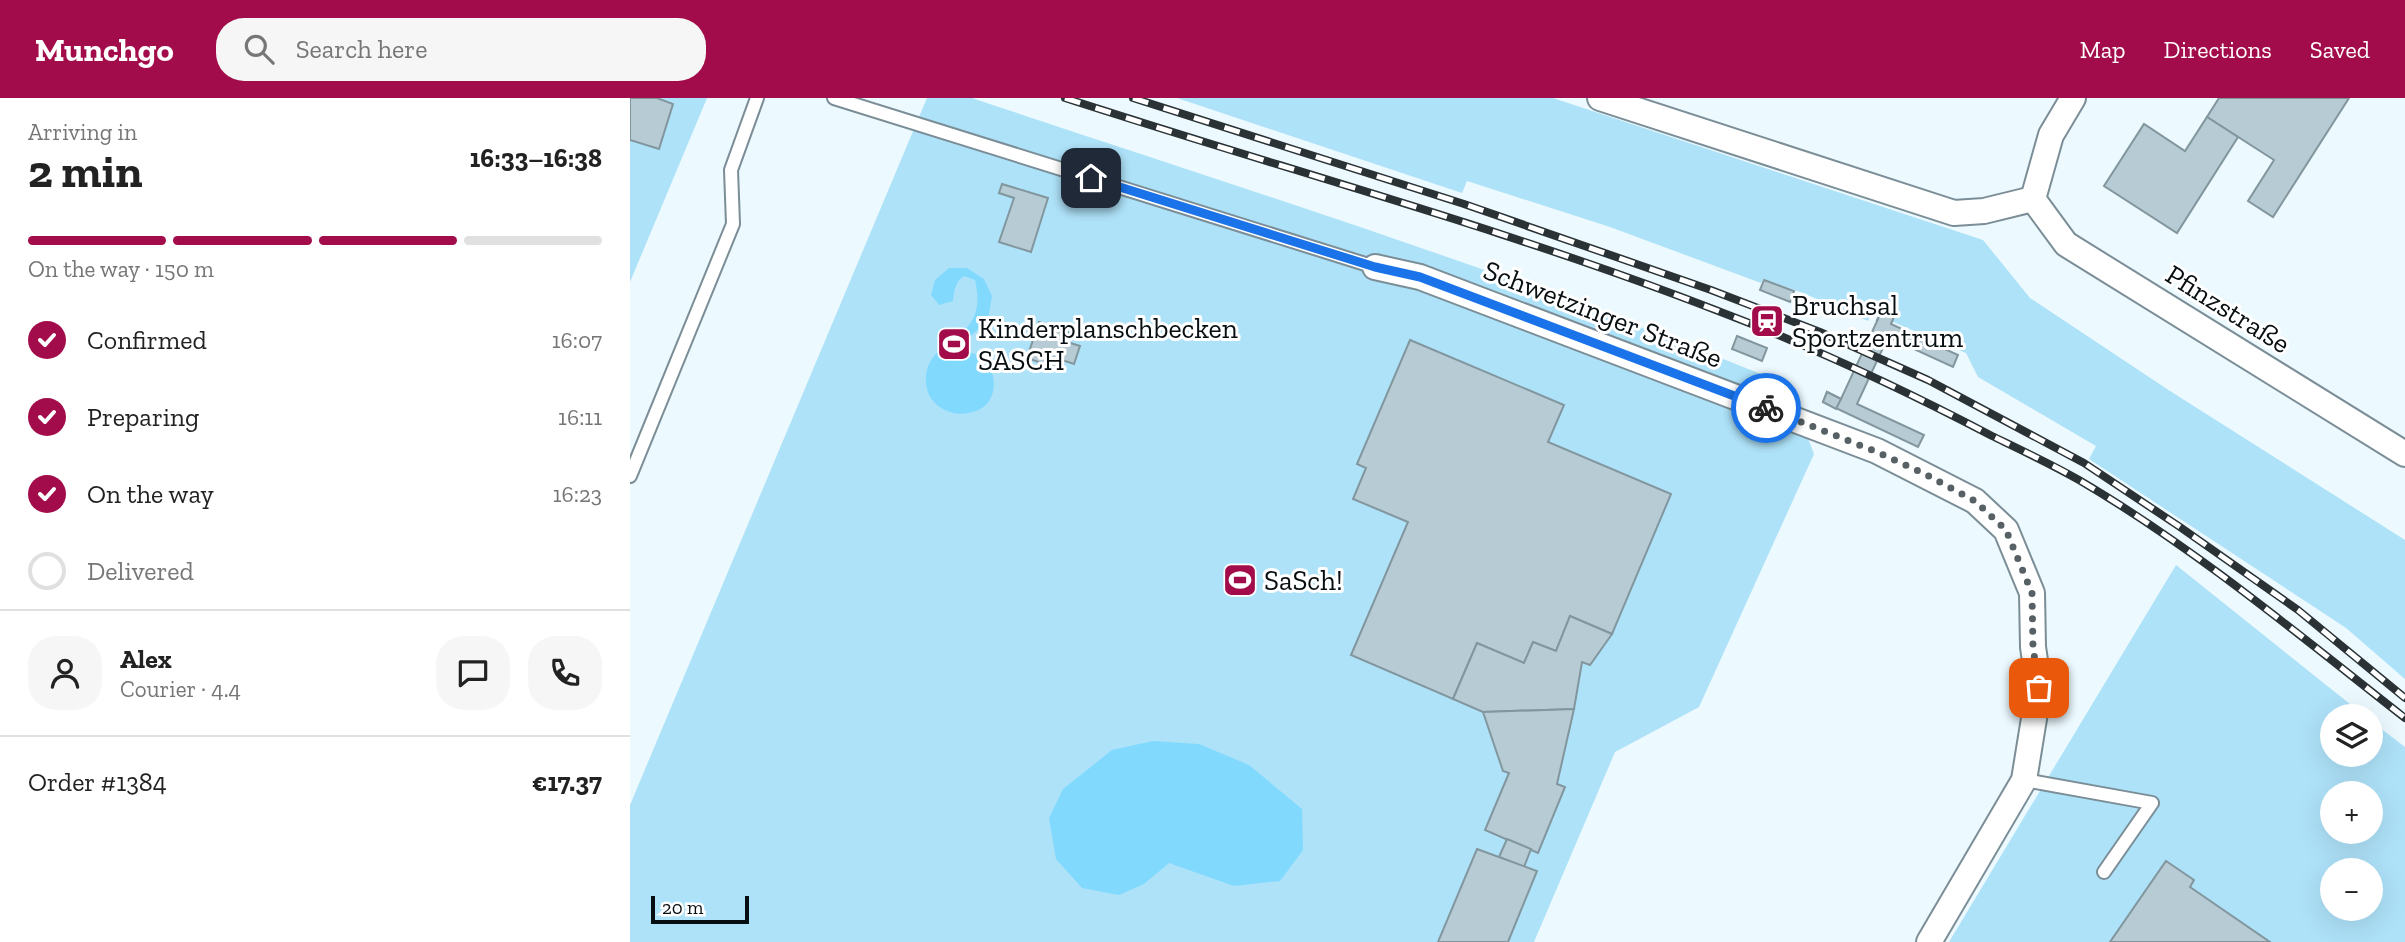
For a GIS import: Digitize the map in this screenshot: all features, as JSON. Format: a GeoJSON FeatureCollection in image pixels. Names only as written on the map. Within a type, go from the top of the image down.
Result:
{"type":"FeatureCollection","features":[{"type":"Feature","properties":{"kind":"street"},"geometry":{"type":"LineString","coordinates":[[1600,98],[1954,213],[1984,211],[2033,200],[2051,135],[2071,99]]}},
{"type":"Feature","properties":{"kind":"street","name":"Pfinzstraße"},"geometry":{"type":"LineString","coordinates":[[2033,200],[2066,244],[2405,454]]}},
{"type":"Feature","properties":{"kind":"street","name":"Schwetzinger Straße"},"geometry":{"type":"LineString","coordinates":[[1375,267],[1420,277],[1877,452],[1975,501],[2006,530],[2032,593],[2033,647],[2039,688],[2024,780],[1929,942]]}},
{"type":"Feature","properties":{"kind":"lane"},"geometry":{"type":"LineString","coordinates":[[630,476],[733,224],[730,170],[757,98]]}},
{"type":"Feature","properties":{"kind":"lane"},"geometry":{"type":"LineString","coordinates":[[834,98],[1375,267]]}},
{"type":"Feature","properties":{"kind":"lane"},"geometry":{"type":"LineString","coordinates":[[2024,780],[2152,803],[2104,872]]}},
{"type":"Feature","properties":{"kind":"shaded area"},"geometry":{"type":"Polygon","coordinates":[[[630,98],[707,98],[630,282],[630,98]]]}},
{"type":"Feature","properties":{"kind":"shaded area","name":"SaSch!"},"geometry":{"type":"Polygon","coordinates":[[[927,98],[972,98],[1280,200],[1587,307],[1788,385],[1814,454],[1699,707],[1615,752],[1534,942],[630,942],[630,805],[927,98]]]}},
{"type":"Feature","properties":{"kind":"shaded area"},"geometry":{"type":"Polygon","coordinates":[[[1177,98],[1553,98],[1983,240],[2030,298],[2170,391],[2405,540],[2405,679],[2346,628],[2089,459],[2096,446],[1978,377],[1966,353],[1872,313],[1868,321],[1803,293],[1763,279],[1761,283],[1610,227],[1467,181],[1462,193],[1177,98]]]}},
{"type":"Feature","properties":{"kind":"shaded area","name":"Kinderplanschbecken SASCH"},"geometry":{"type":"Polygon","coordinates":[[[949,268],[967,268],[984,279],[992,296],[988,320],[956,350],[975,354],[986,362],[993,376],[993,390],[982,408],[964,414],[938,406],[928,391],[926,382],[928,367],[935,355],[966,329],[974,317],[977,301],[975,280],[964,276],[961,278],[953,301],[939,305],[931,295],[935,280],[949,268]]]}},
{"type":"Feature","properties":{"kind":"shaded area"},"geometry":{"type":"Polygon","coordinates":[[[2176,565],[2350,704],[2320,704],[2320,767],[2383,767],[2383,730],[2405,747],[2405,942],[1949,942],[2176,565]]]}},
{"type":"Feature","properties":{"kind":"shaded area"},"geometry":{"type":"Polygon","coordinates":[[[1153,741],[1199,744],[1249,765],[1302,809],[1303,850],[1280,881],[1234,886],[1169,863],[1144,884],[1119,895],[1082,888],[1056,859],[1049,818],[1063,789],[1112,750],[1153,741]]]}},
{"type":"Feature","properties":{"kind":"building"},"geometry":{"type":"Polygon","coordinates":[[[630,98],[657,98],[673,104],[659,149],[630,140],[630,98]]]}},
{"type":"Feature","properties":{"kind":"building"},"geometry":{"type":"Polygon","coordinates":[[[2219,98],[2349,98],[2273,217],[2248,201],[2274,160],[2207,117],[2219,98]]]}},
{"type":"Feature","properties":{"kind":"building"},"geometry":{"type":"Polygon","coordinates":[[[2207,117],[2238,137],[2177,233],[2104,186],[2144,124],[2185,151],[2207,117]]]}},
{"type":"Feature","properties":{"kind":"building"},"geometry":{"type":"Polygon","coordinates":[[[1002,184],[1048,198],[1031,252],[999,242],[1014,198],[999,193],[1002,184]]]}},
{"type":"Feature","properties":{"kind":"building"},"geometry":{"type":"Polygon","coordinates":[[[1764,280],[1794,291],[1790,302],[1760,290],[1764,280]]]}},
{"type":"Feature","properties":{"kind":"building"},"geometry":{"type":"Polygon","coordinates":[[[1884,306],[1896,312],[1889,326],[1877,320],[1884,306]]]}},
{"type":"Feature","properties":{"kind":"building"},"geometry":{"type":"Polygon","coordinates":[[[1884,306],[1896,312],[1891,324],[1958,355],[1953,367],[1888,337],[1857,404],[1924,435],[1918,447],[1823,402],[1827,392],[1841,399],[1884,306]]]}},
{"type":"Feature","properties":{"kind":"building"},"geometry":{"type":"Polygon","coordinates":[[[1039,322],[1069,333],[1067,342],[1080,346],[1074,364],[1062,360],[1058,369],[1027,358],[1039,322]]]}},
{"type":"Feature","properties":{"kind":"building"},"geometry":{"type":"Polygon","coordinates":[[[1737,336],[1767,348],[1762,361],[1732,349],[1737,336]]]}},
{"type":"Feature","properties":{"kind":"building"},"geometry":{"type":"Polygon","coordinates":[[[1410,340],[1564,405],[1548,442],[1671,494],[1612,634],[1570,616],[1556,651],[1533,642],[1524,663],[1477,643],[1453,699],[1351,655],[1408,522],[1353,499],[1366,468],[1357,464],[1410,340]]]}},
{"type":"Feature","properties":{"kind":"building"},"geometry":{"type":"Polygon","coordinates":[[[1827,392],[1841,399],[1836,409],[1823,402],[1827,392]]]}},
{"type":"Feature","properties":{"kind":"building"},"geometry":{"type":"Polygon","coordinates":[[[1570,616],[1612,634],[1590,665],[1582,662],[1574,709],[1483,712],[1453,699],[1477,643],[1524,663],[1533,642],[1556,651],[1570,616]]]}},
{"type":"Feature","properties":{"kind":"building"},"geometry":{"type":"Polygon","coordinates":[[[1574,709],[1557,784],[1565,787],[1538,853],[1485,830],[1509,773],[1503,771],[1483,712],[1574,709]]]}},
{"type":"Feature","properties":{"kind":"building"},"geometry":{"type":"Polygon","coordinates":[[[1507,839],[1531,849],[1524,867],[1499,857],[1507,839]]]}},
{"type":"Feature","properties":{"kind":"building"},"geometry":{"type":"Polygon","coordinates":[[[1477,849],[1537,871],[1508,942],[1438,942],[1477,849]]]}},
{"type":"Feature","properties":{"kind":"building"},"geometry":{"type":"Polygon","coordinates":[[[2166,861],[2194,880],[2190,887],[2270,942],[2110,942],[2166,861]]]}},
{"type":"Feature","properties":{"kind":"railway"},"geometry":{"type":"LineString","coordinates":[[1065,98],[1553,251],[1713,309],[1854,368],[2058,468],[2122,506],[2246,593],[2405,718]]}},
{"type":"Feature","properties":{"kind":"railway"},"geometry":{"type":"LineString","coordinates":[[1133,98],[1464,204],[1711,290],[1820,332],[1928,380],[2084,463],[2298,610],[2405,698]]}},
{"type":"Feature","properties":{"kind":"way so far"},"geometry":{"type":"LineString","coordinates":[[1766,408],[1923,473],[1975,501],[2006,530],[2032,593],[2033,647],[2039,688]]}},
{"type":"Feature","properties":{"kind":"place","name":"Bruchsal Sportzentrum"},"geometry":{"type":"Point","coordinates":[1767,321]}},
{"type":"Feature","properties":{"kind":"place","name":"Kinderplanschbecken SASCH"},"geometry":{"type":"Point","coordinates":[954,344]}},
{"type":"Feature","properties":{"kind":"place","name":"SaSch!"},"geometry":{"type":"Point","coordinates":[1240,580]}},
{"type":"Feature","properties":{"kind":"route"},"geometry":{"type":"LineString","coordinates":[[1091,178],[1375,267],[1420,277],[1766,408]]}}]}
